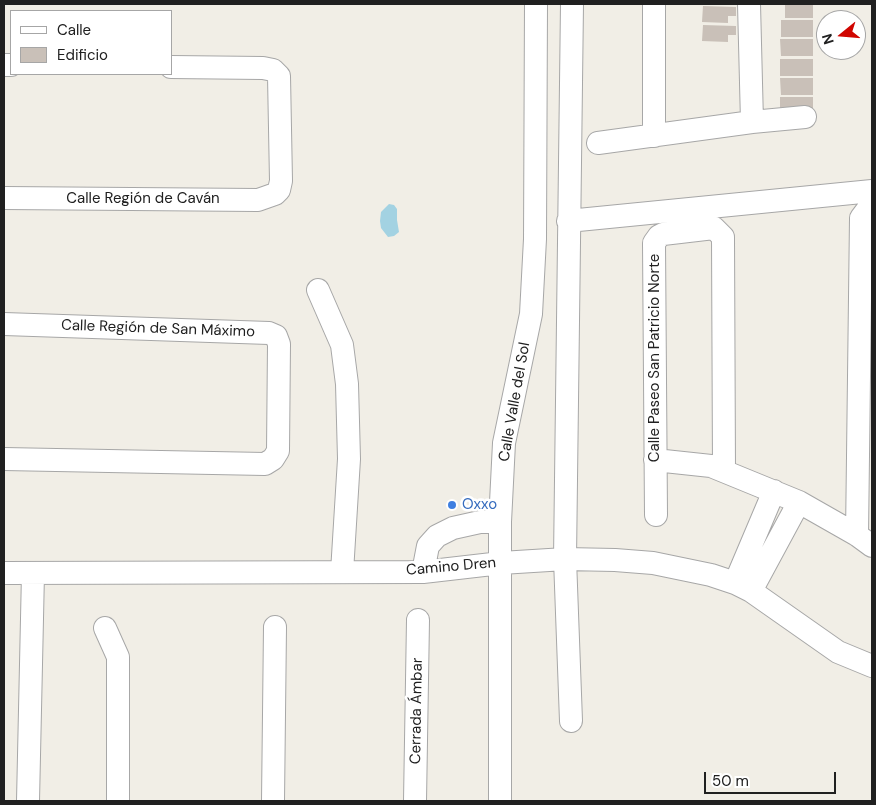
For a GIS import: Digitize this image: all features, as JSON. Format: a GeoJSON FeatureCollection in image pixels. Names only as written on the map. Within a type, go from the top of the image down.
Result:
{"type":"FeatureCollection","features":[{"type":"Feature","properties":{"kind":"street","name":"Calle Valle del Sol"},"geometry":{"type":"LineString","coordinates":[[500,801],[500,522],[504,443],[530,314],[535,239],[536,4]]}},
{"type":"Feature","properties":{"kind":"street"},"geometry":{"type":"LineString","coordinates":[[571,721],[564,559],[572,4]]}},
{"type":"Feature","properties":{"kind":"street"},"geometry":{"type":"LineString","coordinates":[[654,4],[654,136]]}},
{"type":"Feature","properties":{"kind":"street"},"geometry":{"type":"LineString","coordinates":[[750,4],[752,122]]}},
{"type":"Feature","properties":{"kind":"street","name":"Calle Región de Caván"},"geometry":{"type":"LineString","coordinates":[[4,198],[258,200],[269,198],[279,190],[281,181],[279,76],[273,70],[263,68],[172,67]]}},
{"type":"Feature","properties":{"kind":"street"},"geometry":{"type":"LineString","coordinates":[[598,143],[752,122],[805,117]]}},
{"type":"Feature","properties":{"kind":"street"},"geometry":{"type":"LineString","coordinates":[[568,221],[872,191]]}},
{"type":"Feature","properties":{"kind":"street"},"geometry":{"type":"LineString","coordinates":[[865,541],[861,218],[867,210],[872,208]]}},
{"type":"Feature","properties":{"kind":"street","name":"Calle Paseo San Patricio Norte"},"geometry":{"type":"LineString","coordinates":[[656,515],[654,243],[663,234],[714,228],[721,234],[724,243],[724,471]]}},
{"type":"Feature","properties":{"kind":"street"},"geometry":{"type":"LineString","coordinates":[[318,290],[342,345],[347,384],[349,459],[342,572]]}},
{"type":"Feature","properties":{"kind":"street","name":"Calle Región de San Máximo"},"geometry":{"type":"LineString","coordinates":[[4,324],[269,333],[276,336],[279,344],[278,450],[273,459],[265,464],[4,459]]}},
{"type":"Feature","properties":{"kind":"street"},"geometry":{"type":"LineString","coordinates":[[655,460],[711,466],[724,471],[799,502],[865,541]]}},
{"type":"Feature","properties":{"kind":"street"},"geometry":{"type":"LineString","coordinates":[[743,587],[774,491]]}},
{"type":"Feature","properties":{"kind":"street"},"geometry":{"type":"LineString","coordinates":[[743,587],[799,502]]}},
{"type":"Feature","properties":{"kind":"street"},"geometry":{"type":"LineString","coordinates":[[424,572],[428,546],[437,536],[453,528],[480,522],[500,522]]}},
{"type":"Feature","properties":{"kind":"street","name":"Camino Dren"},"geometry":{"type":"LineString","coordinates":[[4,573],[424,572],[501,563],[564,559],[653,563],[711,575],[743,587],[838,652],[872,666]]}},
{"type":"Feature","properties":{"kind":"street"},"geometry":{"type":"LineString","coordinates":[[28,801],[33,573]]}},
{"type":"Feature","properties":{"kind":"street","name":"Cerrada Ámbar"},"geometry":{"type":"LineString","coordinates":[[416,801],[418,620]]}},
{"type":"Feature","properties":{"kind":"street"},"geometry":{"type":"LineString","coordinates":[[105,628],[118,657],[118,801]]}},
{"type":"Feature","properties":{"kind":"street"},"geometry":{"type":"LineString","coordinates":[[273,801],[275,628]]}},
{"type":"Feature","properties":{"kind":"water"},"geometry":{"type":"Polygon","coordinates":[[[389,204],[394,205],[397,209],[399,232],[394,236],[388,237],[381,228],[380,221],[381,212],[389,204]]]}},
{"type":"Feature","properties":{"kind":"building"},"geometry":{"type":"Polygon","coordinates":[[[785,4],[813,4],[813,18],[785,18],[785,4]]]}},
{"type":"Feature","properties":{"kind":"building"},"geometry":{"type":"Polygon","coordinates":[[[703,6],[736,7],[736,16],[728,16],[728,23],[702,22],[703,6]]]}},
{"type":"Feature","properties":{"kind":"building"},"geometry":{"type":"Polygon","coordinates":[[[781,20],[813,20],[813,37],[781,37],[781,20]]]}},
{"type":"Feature","properties":{"kind":"building"},"geometry":{"type":"Polygon","coordinates":[[[703,25],[736,26],[736,35],[728,35],[728,42],[702,41],[703,25]]]}},
{"type":"Feature","properties":{"kind":"building"},"geometry":{"type":"Polygon","coordinates":[[[780,39],[813,39],[813,56],[781,56],[780,39]]]}},
{"type":"Feature","properties":{"kind":"building"},"geometry":{"type":"Polygon","coordinates":[[[780,59],[813,59],[813,76],[780,76],[780,59]]]}},
{"type":"Feature","properties":{"kind":"building"},"geometry":{"type":"Polygon","coordinates":[[[780,78],[813,78],[813,95],[781,95],[780,78]]]}},
{"type":"Feature","properties":{"kind":"building"},"geometry":{"type":"Polygon","coordinates":[[[780,97],[813,97],[813,114],[780,114],[780,97]]]}},
{"type":"Feature","properties":{"kind":"place","name":"Oxxo"},"geometry":{"type":"Point","coordinates":[452,505]}}]}
